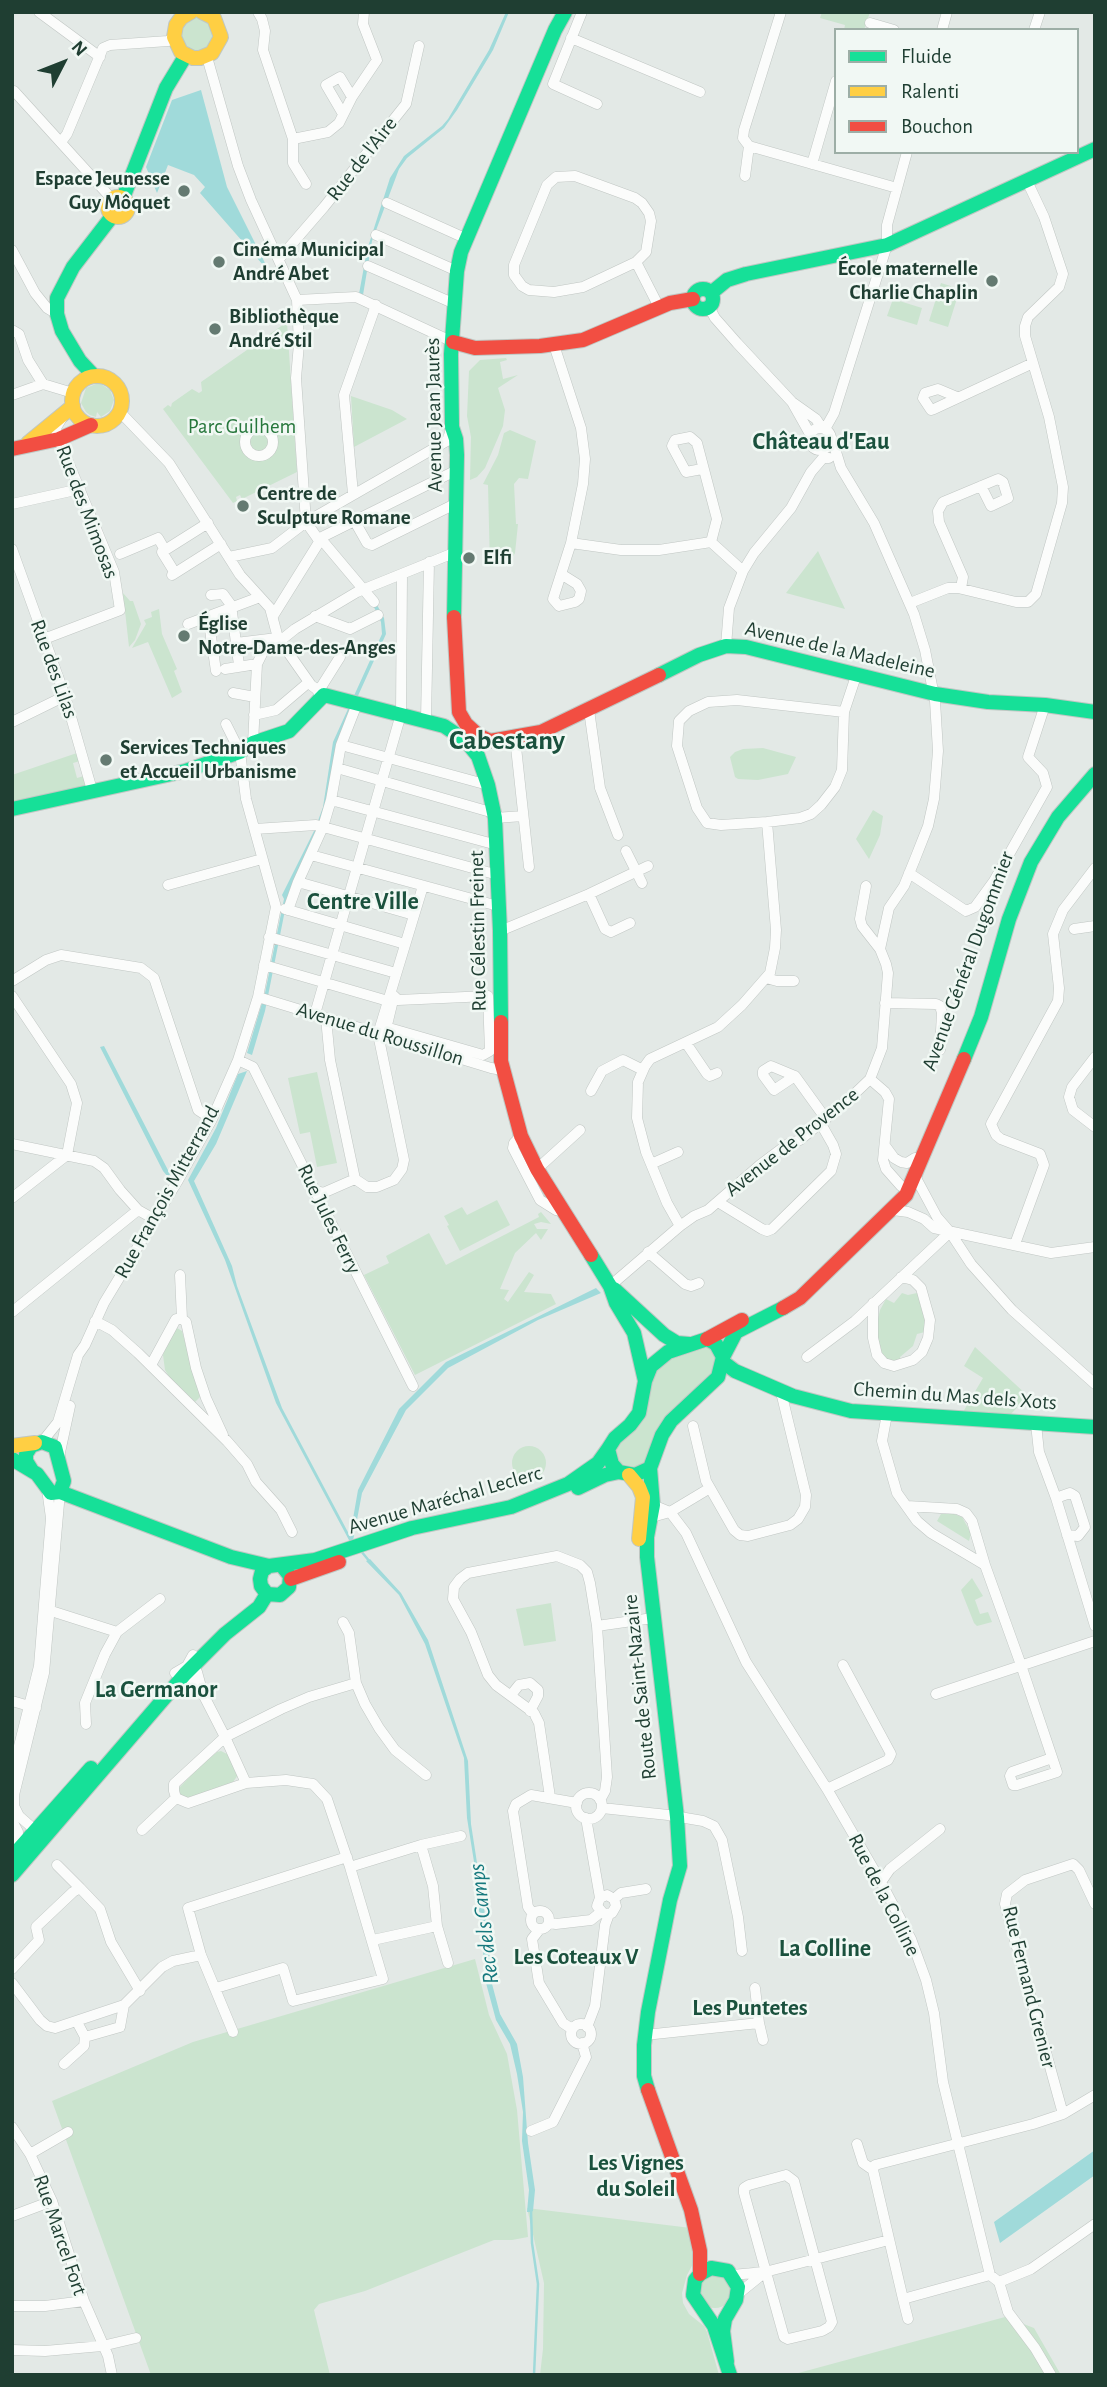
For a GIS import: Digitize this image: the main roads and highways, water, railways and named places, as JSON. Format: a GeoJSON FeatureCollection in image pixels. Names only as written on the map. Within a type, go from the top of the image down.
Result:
{"type":"FeatureCollection","features":[{"type":"Feature","properties":{"kind":"water"},"geometry":{"type":"Polygon","coordinates":[[[506,12],[509,12],[493,50],[457,110],[444,128],[407,158],[399,169],[372,241],[363,295],[359,294],[367,250],[390,178],[404,156],[448,119],[489,50],[506,12]]]}},
{"type":"Feature","properties":{"kind":"water"},"geometry":{"type":"Polygon","coordinates":[[[201,90],[227,187],[266,265],[264,266],[200,193],[205,187],[194,175],[168,165],[157,193],[146,167],[172,100],[201,90]]]}},
{"type":"Feature","properties":{"kind":"water"},"geometry":{"type":"Polygon","coordinates":[[[376,603],[384,618],[386,634],[357,698],[328,808],[287,900],[265,1011],[252,1055],[247,1053],[265,993],[284,899],[282,895],[315,829],[323,807],[333,742],[382,634],[381,622],[373,605],[376,603]]]}},
{"type":"Feature","properties":{"kind":"water"},"geometry":{"type":"Polygon","coordinates":[[[104,1046],[170,1174],[168,1177],[100,1047],[104,1046]]]}},
{"type":"Feature","properties":{"kind":"water"},"geometry":{"type":"Polygon","coordinates":[[[247,1071],[216,1144],[194,1181],[232,1266],[282,1408],[350,1536],[358,1490],[399,1409],[446,1362],[596,1288],[601,1293],[538,1320],[448,1368],[406,1410],[362,1493],[353,1541],[350,1542],[276,1403],[225,1260],[188,1180],[216,1128],[238,1074],[247,1071]]]}},
{"type":"Feature","properties":{"kind":"water"},"geometry":{"type":"Polygon","coordinates":[[[370,1559],[401,1593],[428,1640],[468,1761],[471,1824],[488,1934],[491,1980],[500,2014],[517,2044],[523,2077],[535,2190],[531,2212],[527,2212],[529,2190],[517,2074],[510,2044],[496,2020],[486,1983],[475,1868],[467,1818],[464,1758],[425,1644],[399,1595],[366,1561],[370,1559]]]}},
{"type":"Feature","properties":{"kind":"water"},"geometry":{"type":"Polygon","coordinates":[[[1095,2150],[1095,2175],[1000,2243],[994,2222],[1095,2150]]]}},
{"type":"Feature","properties":{"kind":"waterway","name":"Rec dels Camps"},"geometry":{"type":"LineString","coordinates":[[361,1551],[370,1562]]}},
{"type":"Feature","properties":{"kind":"waterway","name":"Rec dels Camps"},"geometry":{"type":"LineString","coordinates":[[531,2210],[532,2243],[538,2284],[534,2375]]}},
{"type":"Feature","properties":{"kind":"place","name":"Espace Jeunesse Guy Môquet"},"geometry":{"type":"Point","coordinates":[184,191]}},
{"type":"Feature","properties":{"kind":"place","name":"Cinéma Municipal André Abet"},"geometry":{"type":"Point","coordinates":[219,262]}},
{"type":"Feature","properties":{"kind":"place","name":"École maternelle Charlie Chaplin"},"geometry":{"type":"Point","coordinates":[992,281]}},
{"type":"Feature","properties":{"kind":"place","name":"Bibliothèque André Stil"},"geometry":{"type":"Point","coordinates":[215,329]}},
{"type":"Feature","properties":{"kind":"place","name":"Centre de Sculpture Romane"},"geometry":{"type":"Point","coordinates":[243,506]}},
{"type":"Feature","properties":{"kind":"place","name":"Elfi"},"geometry":{"type":"Point","coordinates":[469,558]}},
{"type":"Feature","properties":{"kind":"place","name":"Église Notre-Dame-des-Anges"},"geometry":{"type":"Point","coordinates":[184,636]}},
{"type":"Feature","properties":{"kind":"place","name":"Services Techniques et Accueil Urbanisme"},"geometry":{"type":"Point","coordinates":[106,760]}},
{"type":"Feature","properties":{"kind":"district","name":"Château d'Eau"},"geometry":{"type":"Point","coordinates":[821,442]}},
{"type":"Feature","properties":{"kind":"district","name":"Cabestany"},"geometry":{"type":"Point","coordinates":[507,741]}},
{"type":"Feature","properties":{"kind":"district","name":"Centre Ville"},"geometry":{"type":"Point","coordinates":[363,902]}},
{"type":"Feature","properties":{"kind":"district","name":"La Germanor"},"geometry":{"type":"Point","coordinates":[156,1690]}},
{"type":"Feature","properties":{"kind":"district","name":"La Colline"},"geometry":{"type":"Point","coordinates":[825,1949]}},
{"type":"Feature","properties":{"kind":"district","name":"Les Coteaux V"},"geometry":{"type":"Point","coordinates":[576,1957]}},
{"type":"Feature","properties":{"kind":"district","name":"Les Puntetes"},"geometry":{"type":"Point","coordinates":[750,2008]}},
{"type":"Feature","properties":{"kind":"district","name":"Les Vignes du Soleil"},"geometry":{"type":"Point","coordinates":[636,2176]}},
{"type":"Feature","properties":{"kind":"park label","name":"Parc Guilhem"},"geometry":{"type":"Point","coordinates":[242,427]}}]}
